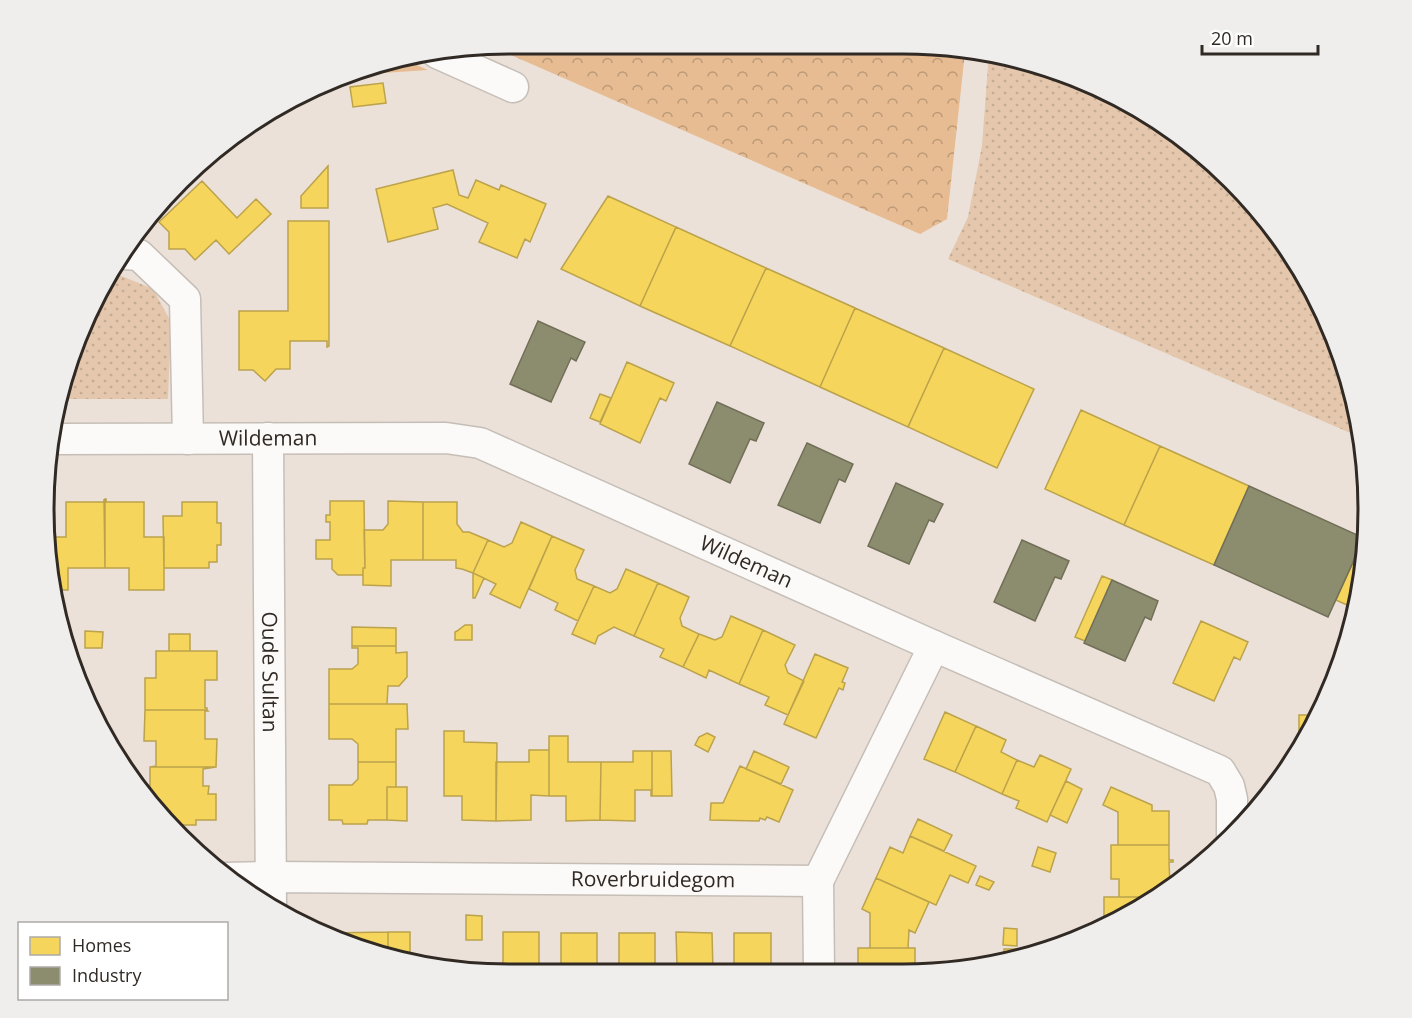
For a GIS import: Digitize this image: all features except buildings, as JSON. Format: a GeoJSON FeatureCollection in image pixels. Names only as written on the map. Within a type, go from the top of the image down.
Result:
{"type":"FeatureCollection","features":[{"type":"Feature","properties":{"kind":"street"},"geometry":{"type":"LineString","coordinates":[[449,58],[513,87]]}},
{"type":"Feature","properties":{"kind":"street"},"geometry":{"type":"LineString","coordinates":[[132,255],[139,255],[185,299],[188,439]]}},
{"type":"Feature","properties":{"kind":"street","name":"Oude Sultan"},"geometry":{"type":"LineString","coordinates":[[268,438],[271,897]]}},
{"type":"Feature","properties":{"kind":"street","name":"Wildeman"},"geometry":{"type":"LineString","coordinates":[[60,439],[446,438],[480,443],[1220,771],[1229,786],[1232,799],[1232,823]]}},
{"type":"Feature","properties":{"kind":"street"},"geometry":{"type":"LineString","coordinates":[[819,964],[818,881],[934,646]]}},
{"type":"Feature","properties":{"kind":"street","name":"Roverbruidegom"},"geometry":{"type":"LineString","coordinates":[[243,878],[818,881]]}},
{"type":"Feature","properties":{"kind":"shaded area"},"geometry":{"type":"Polygon","coordinates":[[[988,62],[1049,78],[1104,101],[1156,131],[1180,148],[1225,187],[1245,209],[1264,232],[1297,282],[1311,308],[1334,363],[1351,433],[948,259],[968,217],[982,146],[988,62]]]}},
{"type":"Feature","properties":{"kind":"shaded area"},"geometry":{"type":"Polygon","coordinates":[[[119,275],[153,289],[171,322],[168,399],[68,399],[89,335],[119,275]]]}},
{"type":"Feature","properties":{"kind":"green space"},"geometry":{"type":"Polygon","coordinates":[[[508,54],[903,54],[964,58],[947,219],[920,234],[508,54]]]}},
{"type":"Feature","properties":{"kind":"green space"},"geometry":{"type":"Polygon","coordinates":[[[415,64],[428,70],[380,73],[415,64]]]}}]}
